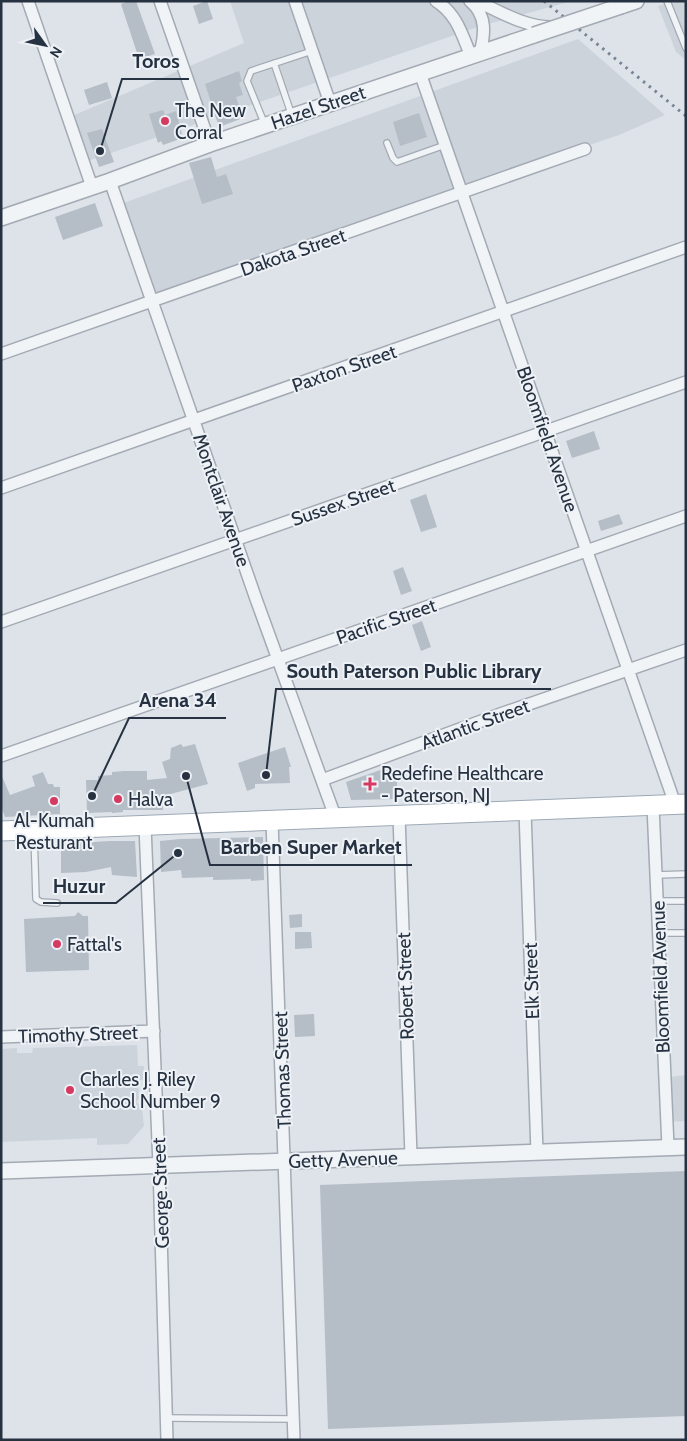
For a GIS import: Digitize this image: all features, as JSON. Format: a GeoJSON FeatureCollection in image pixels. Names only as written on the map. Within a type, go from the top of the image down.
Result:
{"type":"FeatureCollection","features":[{"type":"Feature","properties":{"kind":"main road"},"geometry":{"type":"LineString","coordinates":[[1,831],[681,804]]}},
{"type":"Feature","properties":{"kind":"street"},"geometry":{"type":"LineString","coordinates":[[28,1],[92,187]]}},
{"type":"Feature","properties":{"kind":"street"},"geometry":{"type":"LineString","coordinates":[[160,1],[210,144]]}},
{"type":"Feature","properties":{"kind":"street"},"geometry":{"type":"LineString","coordinates":[[295,1],[330,103]]}},
{"type":"Feature","properties":{"kind":"street"},"geometry":{"type":"LineString","coordinates":[[436,1],[456,19],[476,55]]}},
{"type":"Feature","properties":{"kind":"street"},"geometry":{"type":"LineString","coordinates":[[470,1],[479,10],[485,30],[476,55]]}},
{"type":"Feature","properties":{"kind":"street"},"geometry":{"type":"LineString","coordinates":[[477,1],[532,29]]}},
{"type":"Feature","properties":{"kind":"street","name":"Hazel Street"},"geometry":{"type":"LineString","coordinates":[[1,218],[265,125],[476,55],[532,29],[558,27],[636,1]]}},
{"type":"Feature","properties":{"kind":"street","name":"Bloomfield Avenue"},"geometry":{"type":"LineString","coordinates":[[420,73],[628,670],[681,804]]}},
{"type":"Feature","properties":{"kind":"street","name":"Dakota Street"},"geometry":{"type":"LineString","coordinates":[[1,354],[585,149]]}},
{"type":"Feature","properties":{"kind":"street","name":"Montclair Avenue"},"geometry":{"type":"LineString","coordinates":[[110,181],[235,539],[336,819]]}},
{"type":"Feature","properties":{"kind":"street","name":"Paxton Street"},"geometry":{"type":"LineString","coordinates":[[1,488],[686,248]]}},
{"type":"Feature","properties":{"kind":"street","name":"Sussex Street"},"geometry":{"type":"LineString","coordinates":[[1,622],[686,382]]}},
{"type":"Feature","properties":{"kind":"street","name":"Pacific Street"},"geometry":{"type":"LineString","coordinates":[[1,756],[686,516]]}},
{"type":"Feature","properties":{"kind":"street","name":"Atlantic Street"},"geometry":{"type":"LineString","coordinates":[[322,780],[504,713],[686,650]]}},
{"type":"Feature","properties":{"kind":"street","name":"Bloomfield Avenue"},"geometry":{"type":"LineString","coordinates":[[653,806],[668,1148]]}},
{"type":"Feature","properties":{"kind":"street","name":"Elk Street"},"geometry":{"type":"LineString","coordinates":[[525,811],[537,1152]]}},
{"type":"Feature","properties":{"kind":"street","name":"Robert Street"},"geometry":{"type":"LineString","coordinates":[[399,816],[411,1156]]}},
{"type":"Feature","properties":{"kind":"street","name":"Thomas Street"},"geometry":{"type":"LineString","coordinates":[[272,821],[294,1440]]}},
{"type":"Feature","properties":{"kind":"street","name":"George Street"},"geometry":{"type":"LineString","coordinates":[[145,826],[159,1166],[167,1440]]}},
{"type":"Feature","properties":{"kind":"street","name":"Timothy Street"},"geometry":{"type":"LineString","coordinates":[[1,1037],[154,1031]]}},
{"type":"Feature","properties":{"kind":"street","name":"Getty Avenue"},"geometry":{"type":"LineString","coordinates":[[1,1172],[686,1147]]}},
{"type":"Feature","properties":{"kind":"lane"},"geometry":{"type":"LineString","coordinates":[[667,1],[686,48]]}},
{"type":"Feature","properties":{"kind":"lane"},"geometry":{"type":"LineString","coordinates":[[265,125],[247,82],[251,71],[312,51]]}},
{"type":"Feature","properties":{"kind":"lane"},"geometry":{"type":"LineString","coordinates":[[274,63],[292,116]]}},
{"type":"Feature","properties":{"kind":"lane"},"geometry":{"type":"LineString","coordinates":[[387,143],[393,158],[397,162],[445,146]]}},
{"type":"Feature","properties":{"kind":"lane"},"geometry":{"type":"LineString","coordinates":[[34,830],[36,899],[40,902],[57,903]]}},
{"type":"Feature","properties":{"kind":"lane"},"geometry":{"type":"LineString","coordinates":[[656,875],[686,874]]}},
{"type":"Feature","properties":{"kind":"lane"},"geometry":{"type":"LineString","coordinates":[[657,901],[686,901]]}},
{"type":"Feature","properties":{"kind":"lane"},"geometry":{"type":"LineString","coordinates":[[658,933],[686,933]]}},
{"type":"Feature","properties":{"kind":"lane"},"geometry":{"type":"LineString","coordinates":[[166,1418],[294,1419]]}},
{"type":"Feature","properties":{"kind":"shaded area"},"geometry":{"type":"Polygon","coordinates":[[[230,1],[572,1],[481,26],[82,163],[65,119],[244,43],[230,1]]]}},
{"type":"Feature","properties":{"kind":"shaded area"},"geometry":{"type":"Polygon","coordinates":[[[674,1],[686,1],[686,60],[676,52],[658,6],[674,1]]]}},
{"type":"Feature","properties":{"kind":"shaded area"},"geometry":{"type":"Polygon","coordinates":[[[578,39],[665,115],[619,135],[462,188],[147,303],[118,205],[578,39]]]}},
{"type":"Feature","properties":{"kind":"shaded area","name":"Charles J. Riley School Number 9"},"geometry":{"type":"Polygon","coordinates":[[[137,1045],[138,1066],[144,1066],[144,1080],[138,1080],[139,1099],[136,1102],[142,1107],[144,1126],[128,1144],[97,1145],[97,1138],[1,1142],[1,1049],[17,1048],[17,1053],[32,1053],[33,1048],[137,1045]]]}},
{"type":"Feature","properties":{"kind":"shaded area"},"geometry":{"type":"Polygon","coordinates":[[[686,1075],[686,1121],[661,1122],[661,1078],[686,1075]]]}},
{"type":"Feature","properties":{"kind":"building"},"geometry":{"type":"Polygon","coordinates":[[[128,1],[136,1],[155,54],[139,59],[121,4],[128,1]]]}},
{"type":"Feature","properties":{"kind":"building"},"geometry":{"type":"Polygon","coordinates":[[[207,1],[213,19],[199,24],[193,6],[207,1]]]}},
{"type":"Feature","properties":{"kind":"building"},"geometry":{"type":"Polygon","coordinates":[[[239,71],[242,81],[239,83],[243,95],[236,97],[243,118],[219,127],[205,84],[239,71]]]}},
{"type":"Feature","properties":{"kind":"building"},"geometry":{"type":"Polygon","coordinates":[[[107,82],[112,98],[89,105],[84,90],[107,82]]]}},
{"type":"Feature","properties":{"kind":"building","name":"The New Corral"},"geometry":{"type":"Polygon","coordinates":[[[163,110],[165,115],[176,111],[182,134],[179,135],[180,139],[163,145],[161,141],[158,143],[149,114],[163,110]]]}},
{"type":"Feature","properties":{"kind":"building"},"geometry":{"type":"Polygon","coordinates":[[[419,113],[427,137],[400,146],[393,122],[419,113]]]}},
{"type":"Feature","properties":{"kind":"building"},"geometry":{"type":"Polygon","coordinates":[[[102,129],[114,162],[99,167],[87,133],[102,129]]]}},
{"type":"Feature","properties":{"kind":"building"},"geometry":{"type":"Polygon","coordinates":[[[211,157],[217,177],[226,174],[233,194],[202,204],[189,163],[211,157]]]}},
{"type":"Feature","properties":{"kind":"building"},"geometry":{"type":"Polygon","coordinates":[[[95,203],[103,226],[63,240],[55,217],[95,203]]]}},
{"type":"Feature","properties":{"kind":"building"},"geometry":{"type":"Polygon","coordinates":[[[594,431],[600,449],[572,458],[566,441],[594,431]]]}},
{"type":"Feature","properties":{"kind":"building"},"geometry":{"type":"Polygon","coordinates":[[[426,494],[437,527],[421,532],[410,500],[426,494]]]}},
{"type":"Feature","properties":{"kind":"building"},"geometry":{"type":"Polygon","coordinates":[[[619,514],[623,524],[601,531],[598,521],[619,514]]]}},
{"type":"Feature","properties":{"kind":"building"},"geometry":{"type":"Polygon","coordinates":[[[403,567],[412,591],[401,595],[393,571],[403,567]]]}},
{"type":"Feature","properties":{"kind":"building"},"geometry":{"type":"Polygon","coordinates":[[[422,621],[431,647],[421,651],[412,625],[422,621]]]}},
{"type":"Feature","properties":{"kind":"building"},"geometry":{"type":"Polygon","coordinates":[[[181,744],[183,747],[195,744],[208,784],[163,796],[163,810],[123,810],[123,812],[112,813],[87,813],[86,780],[98,780],[98,776],[112,775],[112,772],[124,771],[147,771],[147,780],[167,778],[162,762],[170,759],[171,748],[181,744]]]}},
{"type":"Feature","properties":{"kind":"building"},"geometry":{"type":"Polygon","coordinates":[[[285,747],[291,767],[289,767],[290,783],[255,784],[255,788],[247,791],[238,763],[285,747]]]}},
{"type":"Feature","properties":{"kind":"building"},"geometry":{"type":"Polygon","coordinates":[[[392,766],[397,780],[397,799],[351,800],[346,782],[392,766]]]}},
{"type":"Feature","properties":{"kind":"building"},"geometry":{"type":"Polygon","coordinates":[[[43,772],[48,784],[60,787],[60,814],[5,817],[1,806],[1,774],[10,795],[35,786],[32,776],[43,772]]]}},
{"type":"Feature","properties":{"kind":"building"},"geometry":{"type":"Polygon","coordinates":[[[263,837],[264,880],[213,880],[213,877],[182,878],[181,870],[161,872],[160,841],[263,837]]]}},
{"type":"Feature","properties":{"kind":"building"},"geometry":{"type":"Polygon","coordinates":[[[135,841],[137,877],[112,875],[111,867],[86,872],[61,873],[61,844],[135,841]]]}},
{"type":"Feature","properties":{"kind":"building","name":"Fattal's"},"geometry":{"type":"Polygon","coordinates":[[[78,912],[83,916],[88,916],[89,970],[26,972],[24,919],[75,916],[78,912]]]}},
{"type":"Feature","properties":{"kind":"building"},"geometry":{"type":"Polygon","coordinates":[[[302,914],[302,927],[290,928],[289,915],[302,914]]]}},
{"type":"Feature","properties":{"kind":"building"},"geometry":{"type":"Polygon","coordinates":[[[295,932],[311,932],[312,948],[295,949],[295,932]]]}},
{"type":"Feature","properties":{"kind":"building"},"geometry":{"type":"Polygon","coordinates":[[[314,1014],[315,1036],[295,1037],[294,1015],[314,1014]]]}},
{"type":"Feature","properties":{"kind":"building"},"geometry":{"type":"Polygon","coordinates":[[[686,1171],[686,1416],[328,1429],[320,1185],[686,1171]]]}},
{"type":"Feature","properties":{"kind":"railway"},"geometry":{"type":"LineString","coordinates":[[544,1],[686,116]]}},
{"type":"Feature","properties":{"kind":"place","name":"The New Corral"},"geometry":{"type":"Point","coordinates":[165,121]}},
{"type":"Feature","properties":{"kind":"place","name":"Toros"},"geometry":{"type":"Point","coordinates":[100,151]}},
{"type":"Feature","properties":{"kind":"place","name":"South Paterson Public Library"},"geometry":{"type":"Point","coordinates":[266,775]}},
{"type":"Feature","properties":{"kind":"place","name":"Barben Super Market"},"geometry":{"type":"Point","coordinates":[186,776]}},
{"type":"Feature","properties":{"kind":"place","name":"Redefine Healthcare - Paterson, NJ"},"geometry":{"type":"Point","coordinates":[370,784]}},
{"type":"Feature","properties":{"kind":"place","name":"Arena 34"},"geometry":{"type":"Point","coordinates":[92,796]}},
{"type":"Feature","properties":{"kind":"place","name":"Halva"},"geometry":{"type":"Point","coordinates":[118,799]}},
{"type":"Feature","properties":{"kind":"place","name":"Al-Kumah Resturant"},"geometry":{"type":"Point","coordinates":[54,801]}},
{"type":"Feature","properties":{"kind":"place","name":"Huzur"},"geometry":{"type":"Point","coordinates":[178,853]}},
{"type":"Feature","properties":{"kind":"place","name":"Fattal's"},"geometry":{"type":"Point","coordinates":[57,944]}},
{"type":"Feature","properties":{"kind":"place","name":"Charles J. Riley School Number 9"},"geometry":{"type":"Point","coordinates":[70,1090]}}]}
